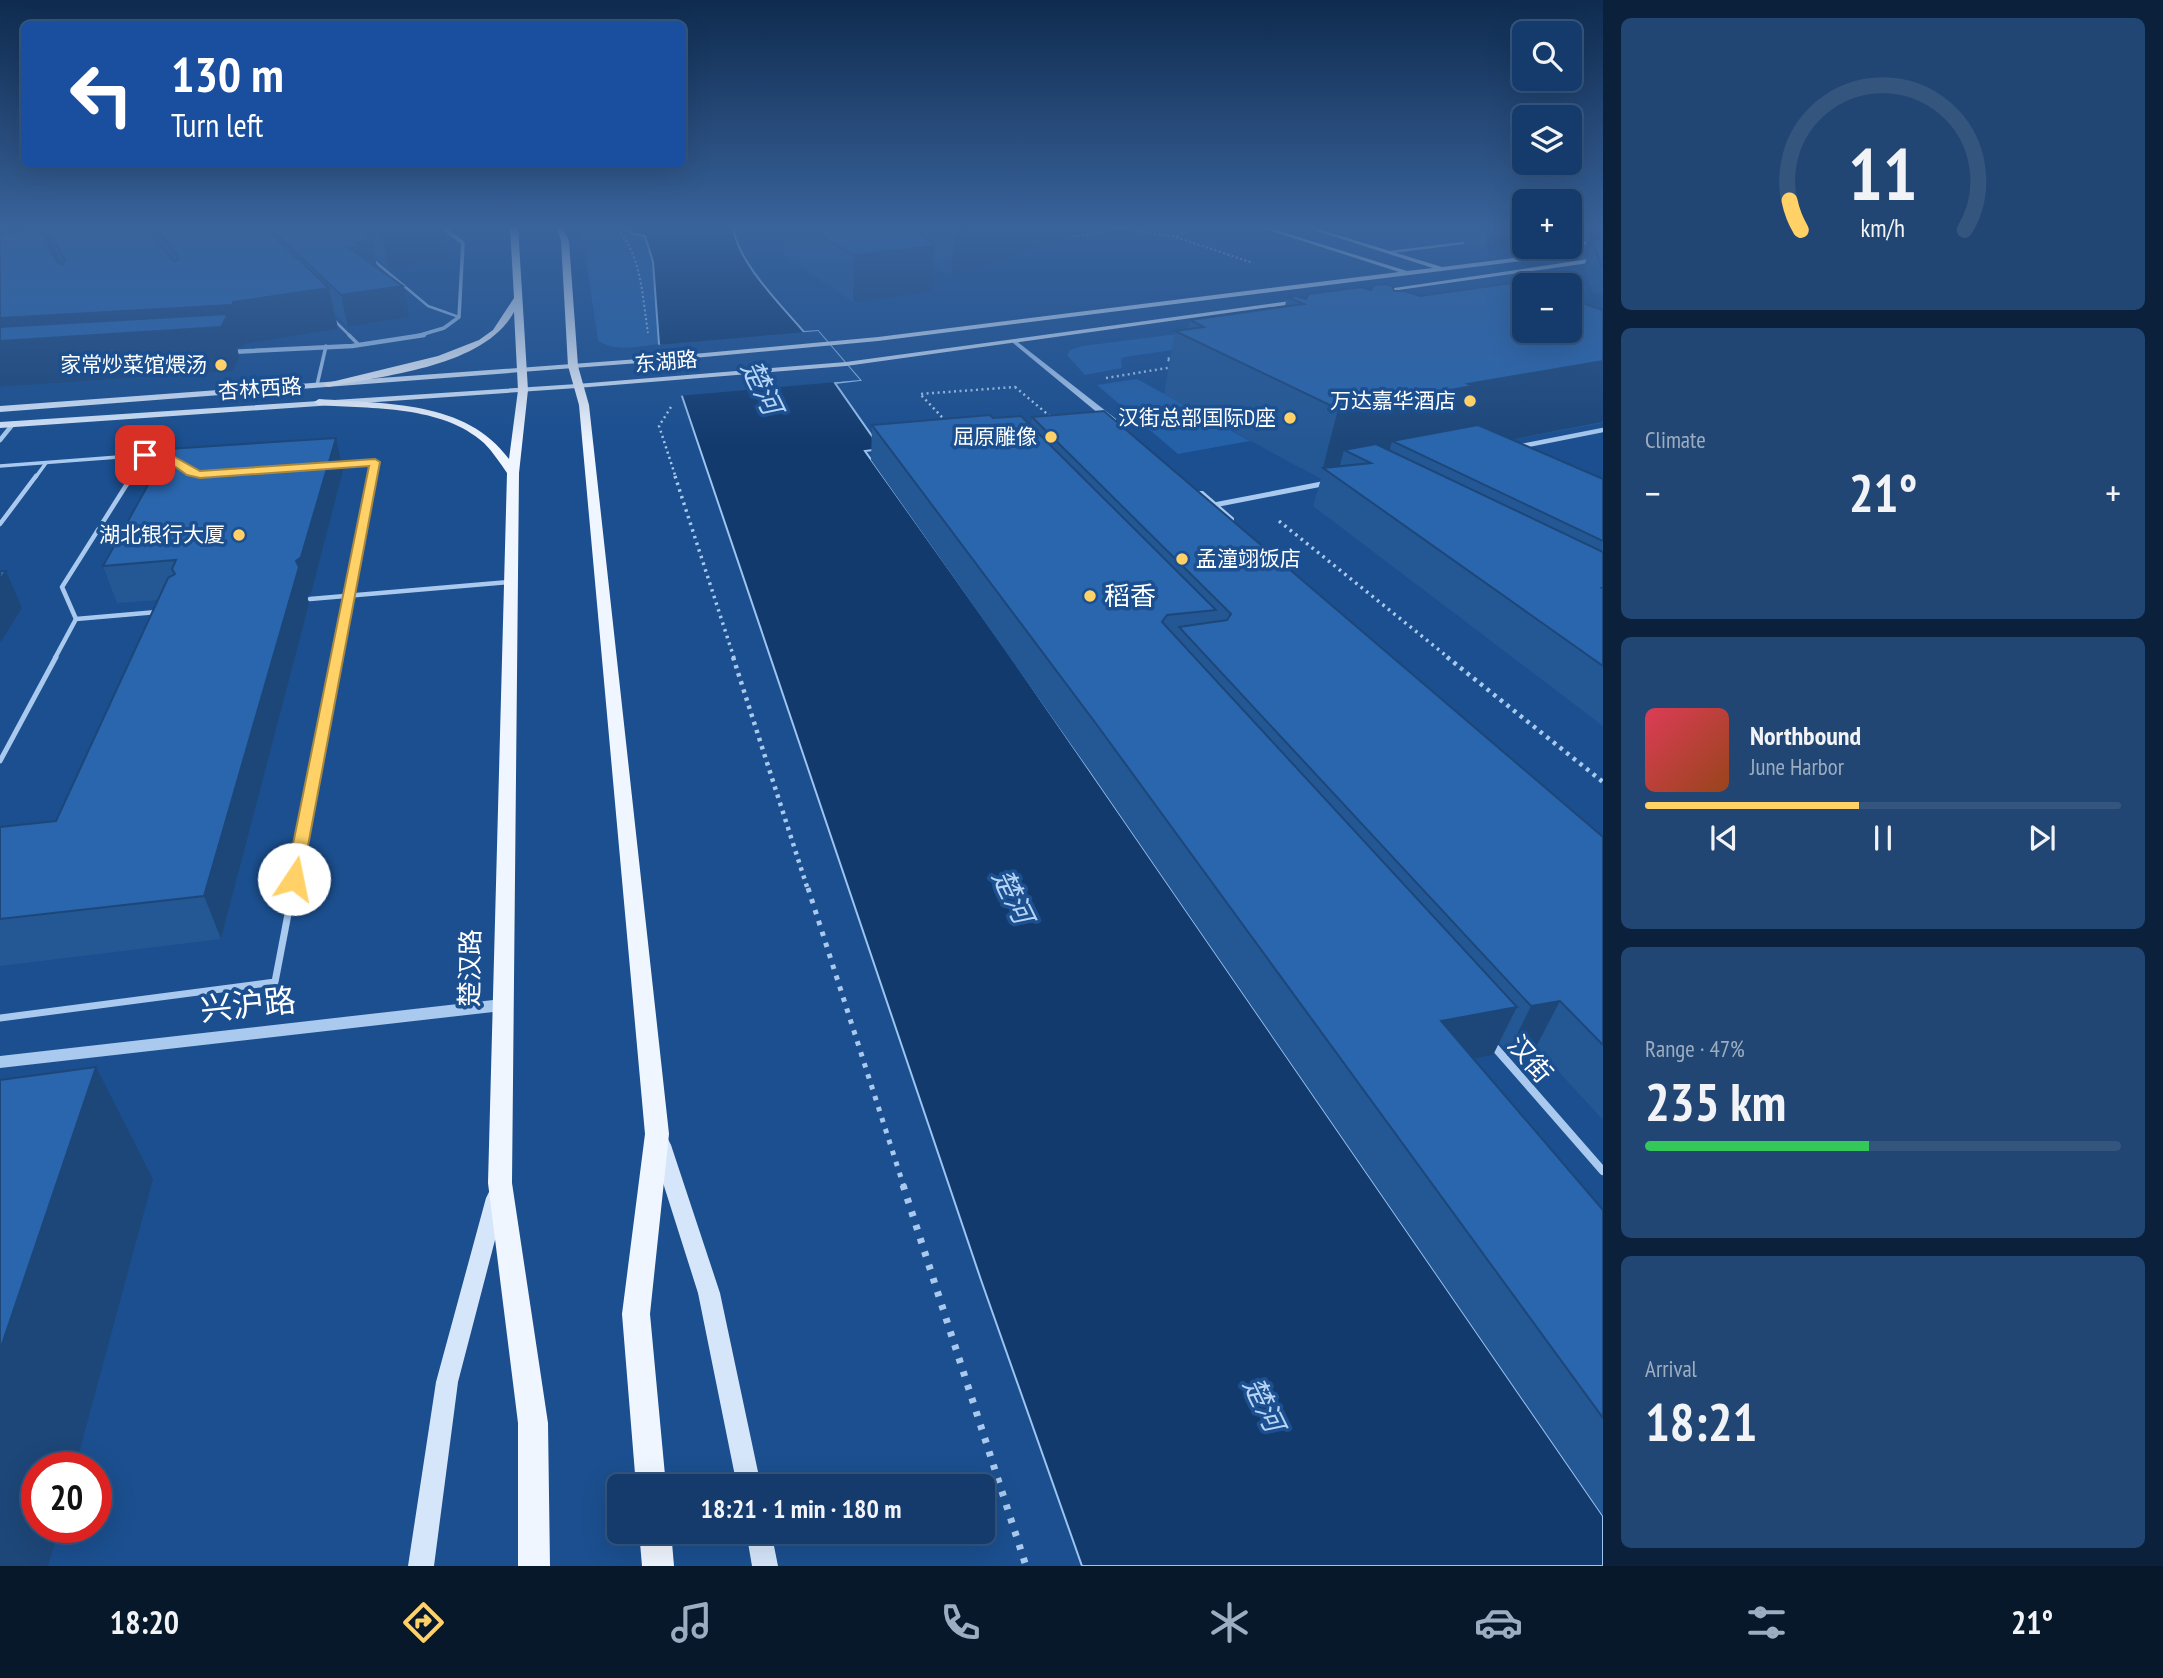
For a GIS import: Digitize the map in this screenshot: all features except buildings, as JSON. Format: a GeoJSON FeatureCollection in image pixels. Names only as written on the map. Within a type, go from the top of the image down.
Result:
{"type":"FeatureCollection","features":[{"type":"Feature","properties":{"kind":"main road"},"geometry":{"type":"LineString","coordinates":[[322,385],[439,358],[485,340],[495,334],[506,320],[516,299]]}},
{"type":"Feature","properties":{"kind":"main road"},"geometry":{"type":"LineString","coordinates":[[517,299],[522,380]]}},
{"type":"Feature","properties":{"kind":"main road"},"geometry":{"type":"LineString","coordinates":[[569,299],[575,376],[584,405],[657,1134],[636,1314],[650,1474]]}},
{"type":"Feature","properties":{"kind":"main road","name":"东湖路"},"geometry":{"type":"LineString","coordinates":[[522,380],[575,376],[639,361],[829,344],[1202,299]]}},
{"type":"Feature","properties":{"kind":"main road","name":"东湖路"},"geometry":{"type":"LineString","coordinates":[[522,380],[575,376],[648,381],[846,364],[1317,299]]}},
{"type":"Feature","properties":{"kind":"main road","name":"杏林西路"},"geometry":{"type":"LineString","coordinates":[[0,409],[461,374],[522,380]]}},
{"type":"Feature","properties":{"kind":"main road","name":"杏林西路"},"geometry":{"type":"LineString","coordinates":[[0,425],[319,402],[522,380]]}},
{"type":"Feature","properties":{"kind":"main road","name":"楚汉路"},"geometry":{"type":"LineString","coordinates":[[522,380],[513,473],[500,1183],[533,1423],[534,1566]]}},
{"type":"Feature","properties":{"kind":"main road"},"geometry":{"type":"LineString","coordinates":[[319,402],[410,411],[458,422],[488,441],[513,473]]}},
{"type":"Feature","properties":{"kind":"main road"},"geometry":{"type":"LineString","coordinates":[[657,1134],[709,1293],[747,1474]]}},
{"type":"Feature","properties":{"kind":"main road"},"geometry":{"type":"LineString","coordinates":[[421,1566],[447,1382],[500,1183]]}},
{"type":"Feature","properties":{"kind":"main road"},"geometry":{"type":"LineString","coordinates":[[656,1544],[658,1566]]}},
{"type":"Feature","properties":{"kind":"main road"},"geometry":{"type":"LineString","coordinates":[[761,1544],[765,1566]]}},
{"type":"Feature","properties":{"kind":"street"},"geometry":{"type":"LineString","coordinates":[[228,353],[404,340],[435,334],[449,327],[459,317],[460,299]]}},
{"type":"Feature","properties":{"kind":"street"},"geometry":{"type":"LineString","coordinates":[[1015,342],[1119,426]]}},
{"type":"Feature","properties":{"kind":"street"},"geometry":{"type":"LineString","coordinates":[[0,440],[13,424]]}},
{"type":"Feature","properties":{"kind":"street"},"geometry":{"type":"LineString","coordinates":[[1511,448],[1603,430]]}},
{"type":"Feature","properties":{"kind":"street"},"geometry":{"type":"LineString","coordinates":[[1214,505],[1340,481]]}},
{"type":"Feature","properties":{"kind":"street"},"geometry":{"type":"LineString","coordinates":[[1193,488],[1235,523]]}},
{"type":"Feature","properties":{"kind":"street","name":"兴沪路"},"geometry":{"type":"LineString","coordinates":[[0,1062],[502,1004]]}},
{"type":"Feature","properties":{"kind":"street","name":"汉街"},"geometry":{"type":"LineString","coordinates":[[1485,1036],[1603,1171]]}},
{"type":"Feature","properties":{"kind":"lane"},"geometry":{"type":"LineString","coordinates":[[419,299],[459,317]]}},
{"type":"Feature","properties":{"kind":"lane"},"geometry":{"type":"LineString","coordinates":[[1264,307],[1276,312]]}},
{"type":"Feature","properties":{"kind":"lane"},"geometry":{"type":"LineString","coordinates":[[329,315],[358,344]]}},
{"type":"Feature","properties":{"kind":"lane"},"geometry":{"type":"LineString","coordinates":[[1205,315],[1214,320]]}},
{"type":"Feature","properties":{"kind":"lane"},"geometry":{"type":"LineString","coordinates":[[322,385],[326,346]]}},
{"type":"Feature","properties":{"kind":"lane"},"geometry":{"type":"LineString","coordinates":[[76,619],[62,587],[145,455]]}},
{"type":"Feature","properties":{"kind":"lane"},"geometry":{"type":"LineString","coordinates":[[0,467],[145,455],[173,460]]}},
{"type":"Feature","properties":{"kind":"lane"},"geometry":{"type":"LineString","coordinates":[[0,1018],[275,982],[375,462],[334,465]]}},
{"type":"Feature","properties":{"kind":"lane"},"geometry":{"type":"LineString","coordinates":[[0,524],[46,463]]}},
{"type":"Feature","properties":{"kind":"lane"},"geometry":{"type":"LineString","coordinates":[[310,599],[511,582]]}},
{"type":"Feature","properties":{"kind":"lane"},"geometry":{"type":"LineString","coordinates":[[76,619],[170,611]]}},
{"type":"Feature","properties":{"kind":"lane"},"geometry":{"type":"LineString","coordinates":[[0,761],[76,619]]}},
{"type":"Feature","properties":{"kind":"path"},"geometry":{"type":"LineString","coordinates":[[642,299],[650,342]]}},
{"type":"Feature","properties":{"kind":"path"},"geometry":{"type":"LineString","coordinates":[[1104,378],[1180,366],[1166,359],[1180,356]]}},
{"type":"Feature","properties":{"kind":"path"},"geometry":{"type":"LineString","coordinates":[[1015,387],[1063,427],[1006,433],[961,437],[920,394],[1015,387]]}},
{"type":"Feature","properties":{"kind":"path"},"geometry":{"type":"LineString","coordinates":[[673,401],[659,426],[1026,1566]]}},
{"type":"Feature","properties":{"kind":"path"},"geometry":{"type":"LineString","coordinates":[[1006,433],[1012,439]]}},
{"type":"Feature","properties":{"kind":"path"},"geometry":{"type":"LineString","coordinates":[[1250,498],[1603,782]]}},
{"type":"Feature","properties":{"kind":"shaded area"},"geometry":{"type":"Polygon","coordinates":[[[592,299],[656,299],[659,344],[619,348],[598,340],[592,299]]]}},
{"type":"Feature","properties":{"kind":"shaded area"},"geometry":{"type":"Polygon","coordinates":[[[1200,331],[1187,348],[1124,357],[1121,359],[1122,368],[1085,375],[1067,355],[1070,350],[1083,346],[1200,331]]]}},
{"type":"Feature","properties":{"kind":"shaded area"},"geometry":{"type":"Polygon","coordinates":[[[1137,379],[1250,441],[1178,454],[1097,385],[1137,379]]]}},
{"type":"Feature","properties":{"kind":"water","name":"楚河"},"geometry":{"type":"Polygon","coordinates":[[[656,299],[776,299],[804,332],[818,331],[860,380],[835,383],[881,449],[865,451],[1008,652],[1603,1516],[1603,1566],[1082,1566],[981,1280],[682,396],[659,344],[656,299]]]}},
{"type":"Feature","properties":{"kind":"pier"},"geometry":{"type":"Polygon","coordinates":[[[818,331],[860,380],[678,396],[656,345],[818,331]]]}},
{"type":"Feature","properties":{"kind":"place","name":"家常炒菜馆煨汤"},"geometry":{"type":"Point","coordinates":[221,365]}},
{"type":"Feature","properties":{"kind":"place","name":"万达嘉华酒店"},"geometry":{"type":"Point","coordinates":[1470,401]}},
{"type":"Feature","properties":{"kind":"place","name":"汉街总部国际D座"},"geometry":{"type":"Point","coordinates":[1290,418]}},
{"type":"Feature","properties":{"kind":"place","name":"屈原雕像"},"geometry":{"type":"Point","coordinates":[1051,437]}},
{"type":"Feature","properties":{"kind":"place","name":"湖北银行大厦"},"geometry":{"type":"Point","coordinates":[239,535]}},
{"type":"Feature","properties":{"kind":"place","name":"孟潼翊饭店"},"geometry":{"type":"Point","coordinates":[1182,559]}},
{"type":"Feature","properties":{"kind":"place","name":"稻香"},"geometry":{"type":"Point","coordinates":[1090,596]}},
{"type":"Feature","properties":{"kind":"route"},"geometry":{"type":"LineString","coordinates":[[145,455],[169,458],[191,473],[200,474],[375,462],[294,879]]}}]}
